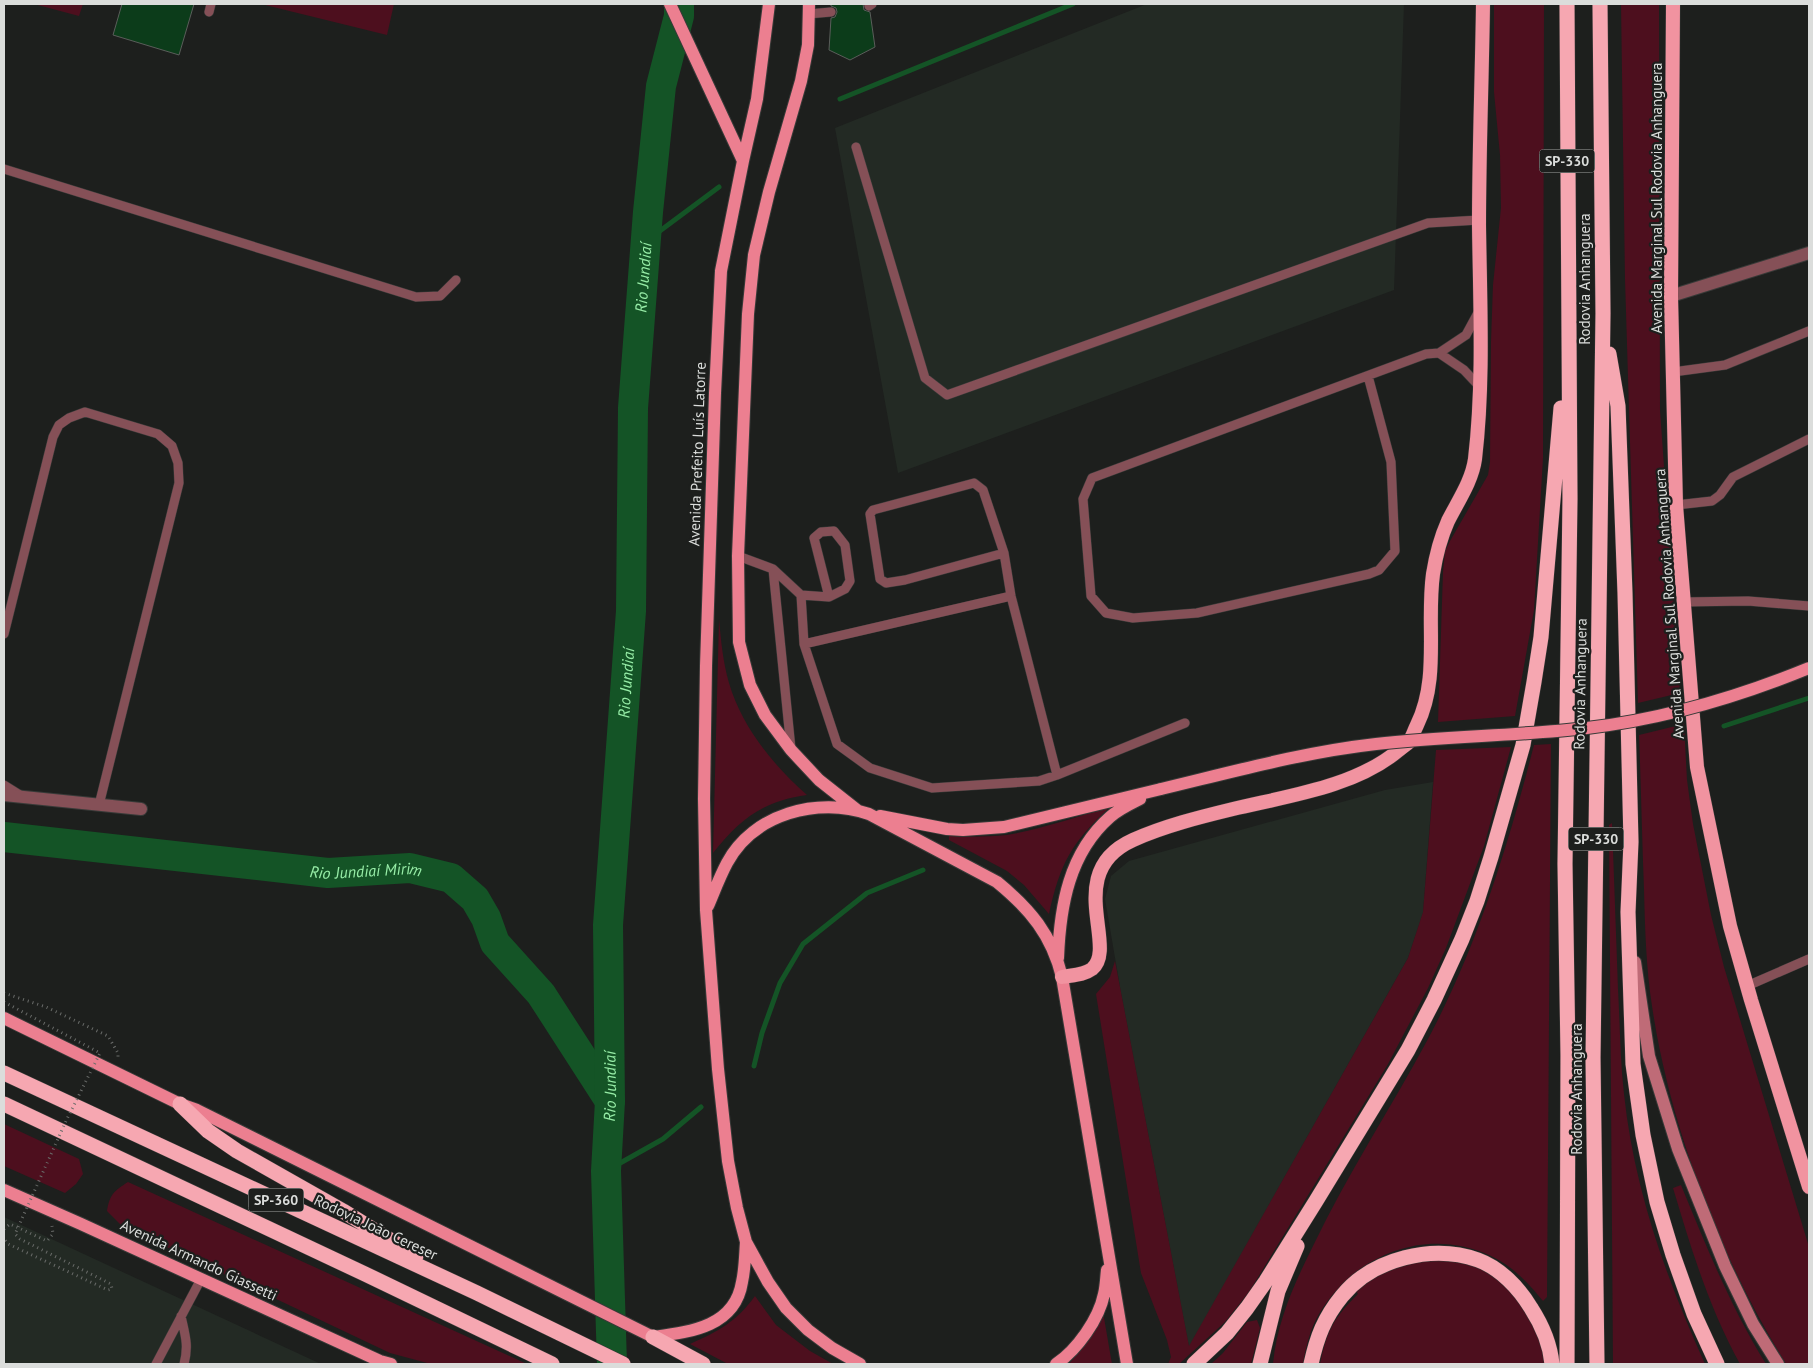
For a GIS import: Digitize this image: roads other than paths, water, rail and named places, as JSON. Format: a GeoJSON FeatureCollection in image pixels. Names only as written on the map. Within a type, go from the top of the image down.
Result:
{"type":"FeatureCollection","features":[{"type":"Feature","properties":{"kind":"highway"},"geometry":{"type":"LineString","coordinates":[[1062,977],[1090,970],[1098,962],[1100,950],[1095,896],[1098,876],[1105,861],[1119,848],[1134,840],[1188,821],[1333,784],[1369,771],[1409,742],[1424,711],[1430,684],[1433,579],[1438,547],[1471,476],[1474,462],[1480,386],[1483,4]]}},
{"type":"Feature","properties":{"kind":"highway","name":"Rodovia Anhanguera"},"geometry":{"type":"LineString","coordinates":[[1567,4],[1570,499],[1565,864],[1568,1055],[1567,1364]]}},
{"type":"Feature","properties":{"kind":"highway","name":"Rodovia Anhanguera"},"geometry":{"type":"LineString","coordinates":[[1598,1364],[1593,1058],[1603,313],[1600,4]]}},
{"type":"Feature","properties":{"kind":"highway","name":"Avenida Marginal Sul Rodovia Anhanguera"},"geometry":{"type":"LineString","coordinates":[[1673,4],[1671,296],[1676,505],[1697,767],[1730,926],[1809,1187]]}},
{"type":"Feature","properties":{"kind":"highway"},"geometry":{"type":"LineString","coordinates":[[1603,313],[1618,406],[1631,842],[1628,912],[1633,1064],[1643,1135],[1657,1202],[1694,1314],[1717,1364]]}},
{"type":"Feature","properties":{"kind":"highway"},"geometry":{"type":"LineString","coordinates":[[1194,1364],[1227,1333],[1266,1281],[1408,1050],[1434,1000],[1465,931],[1491,857],[1523,745],[1541,638],[1568,319]]}},
{"type":"Feature","properties":{"kind":"highway","name":"Rodovia João Cereser"},"geometry":{"type":"LineString","coordinates":[[4,1073],[477,1293],[623,1364]]}},
{"type":"Feature","properties":{"kind":"highway","name":"SP-360"},"geometry":{"type":"LineString","coordinates":[[4,1104],[552,1364]]}},
{"type":"Feature","properties":{"kind":"highway"},"geometry":{"type":"LineString","coordinates":[[180,1104],[208,1131],[237,1151],[370,1227],[477,1293]]}},
{"type":"Feature","properties":{"kind":"highway"},"geometry":{"type":"LineString","coordinates":[[1260,1364],[1278,1291],[1316,1201]]}},
{"type":"Feature","properties":{"kind":"highway"},"geometry":{"type":"LineString","coordinates":[[1311,1364],[1316,1340],[1327,1317],[1343,1294],[1364,1276],[1388,1263],[1404,1258],[1422,1254],[1448,1253],[1479,1260],[1501,1274],[1523,1295],[1541,1324],[1551,1352],[1552,1364]]}},
{"type":"Feature","properties":{"kind":"highway"},"geometry":{"type":"LineString","coordinates":[[653,1337],[703,1364]]}},
{"type":"Feature","properties":{"kind":"main road"},"geometry":{"type":"LineString","coordinates":[[670,4],[743,161]]}},
{"type":"Feature","properties":{"kind":"main road","name":"Avenida Prefeito Luís Latorre"},"geometry":{"type":"LineString","coordinates":[[746,1242],[736,1208],[728,1162],[718,1069],[706,910],[704,799],[715,393],[721,271],[757,99],[769,4]]}},
{"type":"Feature","properties":{"kind":"main road"},"geometry":{"type":"LineString","coordinates":[[808,9],[808,45],[801,81],[769,192],[754,255],[748,314],[738,556],[739,642],[750,685],[765,715],[791,750],[819,780],[863,812],[997,882],[1032,914],[1045,931],[1058,960],[1062,977],[1127,1364]]}},
{"type":"Feature","properties":{"kind":"main road"},"geometry":{"type":"LineString","coordinates":[[706,910],[727,862],[746,839],[764,824],[782,815],[803,809],[827,808],[863,812],[947,829],[983,829],[1004,826],[1270,763],[1329,751],[1374,744],[1439,738],[1554,732],[1646,719],[1742,694],[1809,668]]}},
{"type":"Feature","properties":{"kind":"main road"},"geometry":{"type":"LineString","coordinates":[[1058,960],[1060,928],[1066,891],[1072,871],[1084,850],[1097,830],[1111,816],[1161,789]]}},
{"type":"Feature","properties":{"kind":"main road"},"geometry":{"type":"LineString","coordinates":[[1628,912],[1649,1056],[1678,1150],[1725,1266],[1753,1324],[1778,1364]]}},
{"type":"Feature","properties":{"kind":"main road"},"geometry":{"type":"LineString","coordinates":[[4,1018],[180,1104],[197,1110],[653,1337],[695,1330],[711,1324],[727,1312],[737,1298],[742,1284],[746,1242]]}},
{"type":"Feature","properties":{"kind":"main road","name":"Avenida Armando Giassetti"},"geometry":{"type":"LineString","coordinates":[[4,1190],[385,1363]]}},
{"type":"Feature","properties":{"kind":"main road"},"geometry":{"type":"LineString","coordinates":[[746,1242],[768,1282],[786,1308],[808,1330],[832,1348],[860,1364]]}},
{"type":"Feature","properties":{"kind":"main road"},"geometry":{"type":"LineString","coordinates":[[1056,1364],[1079,1344],[1091,1324],[1104,1295],[1109,1258]]}},
{"type":"Feature","properties":{"kind":"street"},"geometry":{"type":"LineString","coordinates":[[1671,296],[1809,253]]}},
{"type":"Feature","properties":{"kind":"street"},"geometry":{"type":"LineString","coordinates":[[4,795],[141,809]]}},
{"type":"Feature","properties":{"kind":"lane"},"geometry":{"type":"LineString","coordinates":[[808,9],[831,12]]}},
{"type":"Feature","properties":{"kind":"lane"},"geometry":{"type":"LineString","coordinates":[[856,147],[925,378],[947,395],[1428,223],[1480,220]]}},
{"type":"Feature","properties":{"kind":"lane"},"geometry":{"type":"LineString","coordinates":[[4,169],[416,296],[440,296],[456,280]]}},
{"type":"Feature","properties":{"kind":"lane"},"geometry":{"type":"LineString","coordinates":[[1368,376],[1391,462],[1395,551],[1379,570],[1333,583],[1197,613],[1133,618],[1106,613],[1091,596],[1083,499],[1092,478],[1426,354],[1439,353],[1466,335],[1480,309]]}},
{"type":"Feature","properties":{"kind":"lane"},"geometry":{"type":"LineString","coordinates":[[1673,372],[1725,365],[1809,332]]}},
{"type":"Feature","properties":{"kind":"lane"},"geometry":{"type":"LineString","coordinates":[[1439,353],[1464,370],[1480,386]]}},
{"type":"Feature","properties":{"kind":"lane"},"geometry":{"type":"LineString","coordinates":[[4,634],[53,437],[59,426],[69,418],[84,412],[158,434],[172,446],[178,463],[180,483],[99,805]]}},
{"type":"Feature","properties":{"kind":"lane"},"geometry":{"type":"LineString","coordinates":[[1676,505],[1712,501],[1720,495],[1732,477],[1809,439]]}},
{"type":"Feature","properties":{"kind":"lane"},"geometry":{"type":"LineString","coordinates":[[1004,554],[905,580],[886,583],[880,579],[870,514],[873,510],[974,483],[984,490],[1004,554],[1011,596],[1056,775]]}},
{"type":"Feature","properties":{"kind":"lane"},"geometry":{"type":"LineString","coordinates":[[738,556],[773,569],[801,595],[829,597],[845,589],[850,581],[845,545],[834,531],[821,532],[814,538],[829,597]]}},
{"type":"Feature","properties":{"kind":"lane"},"geometry":{"type":"LineString","coordinates":[[773,569],[791,750]]}},
{"type":"Feature","properties":{"kind":"lane"},"geometry":{"type":"LineString","coordinates":[[801,595],[804,644],[837,744],[870,768],[932,788],[1039,781],[1185,724]]}},
{"type":"Feature","properties":{"kind":"lane"},"geometry":{"type":"LineString","coordinates":[[804,644],[1011,596]]}},
{"type":"Feature","properties":{"kind":"lane"},"geometry":{"type":"LineString","coordinates":[[1683,602],[1748,600],[1809,606]]}},
{"type":"Feature","properties":{"kind":"lane"},"geometry":{"type":"LineString","coordinates":[[4,785],[23,797]]}},
{"type":"Feature","properties":{"kind":"lane"},"geometry":{"type":"LineString","coordinates":[[1747,986],[1809,959]]}},
{"type":"Feature","properties":{"kind":"lane"},"geometry":{"type":"LineString","coordinates":[[156,1364],[201,1279]]}},
{"type":"Feature","properties":{"kind":"lane"},"geometry":{"type":"LineString","coordinates":[[180,1316],[188,1343],[184,1364]]}},
{"type":"Feature","properties":{"kind":"waterway","name":"Rio Jundiaí"},"geometry":{"type":"LineString","coordinates":[[612,1364],[606,1171],[610,1101],[608,925],[631,611],[633,408],[648,212],[661,86],[679,16],[679,4]]}},
{"type":"Feature","properties":{"kind":"waterway"},"geometry":{"type":"LineString","coordinates":[[840,99],[1073,4]]}},
{"type":"Feature","properties":{"kind":"waterway"},"geometry":{"type":"LineString","coordinates":[[645,242],[719,187]]}},
{"type":"Feature","properties":{"kind":"waterway"},"geometry":{"type":"LineString","coordinates":[[1724,726],[1809,698]]}},
{"type":"Feature","properties":{"kind":"waterway","name":"Rio Jundiaí Mirim"},"geometry":{"type":"LineString","coordinates":[[4,837],[328,873],[410,868],[451,878],[475,899],[486,918],[495,943],[541,994],[610,1101]]}},
{"type":"Feature","properties":{"kind":"waterway"},"geometry":{"type":"LineString","coordinates":[[754,1066],[762,1033],[780,983],[803,944],[867,893],[923,870]]}},
{"type":"Feature","properties":{"kind":"waterway"},"geometry":{"type":"LineString","coordinates":[[606,1171],[663,1139],[701,1107]]}}]}
